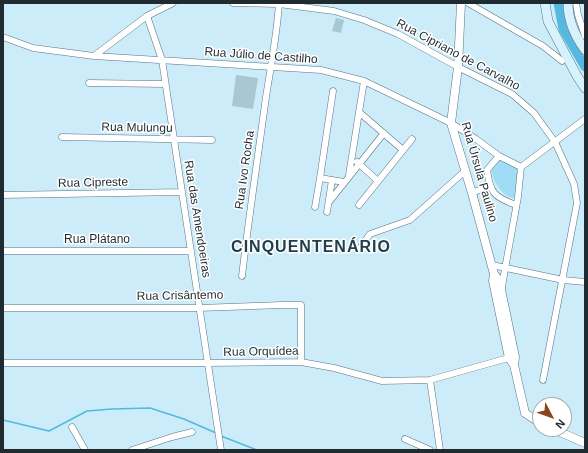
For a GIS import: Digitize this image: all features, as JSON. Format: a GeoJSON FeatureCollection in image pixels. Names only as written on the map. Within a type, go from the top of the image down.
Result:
{"type":"FeatureCollection","features":[{"type":"Feature","properties":{"kind":"main road"},"geometry":{"type":"LineString","coordinates":[[545,3],[548,21],[577,76],[585,88]]}},
{"type":"Feature","properties":{"kind":"main road"},"geometry":{"type":"LineString","coordinates":[[568,3],[568,12],[574,32],[585,50]]}},
{"type":"Feature","properties":{"kind":"street"},"geometry":{"type":"LineString","coordinates":[[94,56],[147,16],[172,3]]}},
{"type":"Feature","properties":{"kind":"street","name":"Rua Cipriano de Carvalho"},"geometry":{"type":"LineString","coordinates":[[233,3],[279,4],[334,11],[364,20],[398,34],[512,94],[534,113],[555,142],[574,184],[576,203],[543,380]]}},
{"type":"Feature","properties":{"kind":"street","name":"Rua Úrsula Paulino"},"geometry":{"type":"LineString","coordinates":[[461,3],[458,66],[451,123],[493,269],[499,280],[512,360]]}},
{"type":"Feature","properties":{"kind":"street"},"geometry":{"type":"LineString","coordinates":[[468,3],[543,46],[562,61]]}},
{"type":"Feature","properties":{"kind":"street"},"geometry":{"type":"LineString","coordinates":[[576,3],[578,15],[585,36]]}},
{"type":"Feature","properties":{"kind":"street","name":"Rua Ivo Rocha"},"geometry":{"type":"LineString","coordinates":[[242,276],[249,218],[271,67],[275,49],[279,4]]}},
{"type":"Feature","properties":{"kind":"street","name":"Rua das Amendoeiras"},"geometry":{"type":"LineString","coordinates":[[147,16],[162,60],[221,449]]}},
{"type":"Feature","properties":{"kind":"street"},"geometry":{"type":"LineString","coordinates":[[574,32],[581,25]]}},
{"type":"Feature","properties":{"kind":"street","name":"Rua Júlio de Castilho"},"geometry":{"type":"LineString","coordinates":[[3,37],[33,48],[94,56],[320,70],[364,81],[451,123],[499,156],[521,167]]}},
{"type":"Feature","properties":{"kind":"street"},"geometry":{"type":"LineString","coordinates":[[349,175],[364,81]]}},
{"type":"Feature","properties":{"kind":"street"},"geometry":{"type":"LineString","coordinates":[[89,83],[165,84]]}},
{"type":"Feature","properties":{"kind":"street"},"geometry":{"type":"LineString","coordinates":[[315,207],[333,91]]}},
{"type":"Feature","properties":{"kind":"street"},"geometry":{"type":"LineString","coordinates":[[359,112],[403,150]]}},
{"type":"Feature","properties":{"kind":"street"},"geometry":{"type":"LineString","coordinates":[[502,297],[504,269],[516,205],[521,167],[585,119]]}},
{"type":"Feature","properties":{"kind":"street"},"geometry":{"type":"LineString","coordinates":[[328,202],[384,134]]}},
{"type":"Feature","properties":{"kind":"street","name":"Rua Mulungu"},"geometry":{"type":"LineString","coordinates":[[62,137],[212,140]]}},
{"type":"Feature","properties":{"kind":"street"},"geometry":{"type":"LineString","coordinates":[[359,205],[412,139]]}},
{"type":"Feature","properties":{"kind":"street"},"geometry":{"type":"LineString","coordinates":[[499,156],[487,170],[489,186],[494,194],[516,205]]}},
{"type":"Feature","properties":{"kind":"street"},"geometry":{"type":"LineString","coordinates":[[351,158],[378,181]]}},
{"type":"Feature","properties":{"kind":"street"},"geometry":{"type":"LineString","coordinates":[[360,248],[370,234],[410,220],[465,171]]}},
{"type":"Feature","properties":{"kind":"street"},"geometry":{"type":"LineString","coordinates":[[320,178],[344,182]]}},
{"type":"Feature","properties":{"kind":"street"},"geometry":{"type":"LineString","coordinates":[[327,212],[332,180]]}},
{"type":"Feature","properties":{"kind":"street"},"geometry":{"type":"LineString","coordinates":[[472,193],[489,186]]}},
{"type":"Feature","properties":{"kind":"street","name":"Rua Cipreste"},"geometry":{"type":"LineString","coordinates":[[3,195],[182,192]]}},
{"type":"Feature","properties":{"kind":"street","name":"Rua Plátano"},"geometry":{"type":"LineString","coordinates":[[3,251],[191,251]]}},
{"type":"Feature","properties":{"kind":"street"},"geometry":{"type":"LineString","coordinates":[[493,269],[504,269],[562,280],[585,282]]}},
{"type":"Feature","properties":{"kind":"street","name":"Rua Úrsula Paulino"},"geometry":{"type":"LineString","coordinates":[[493,269],[494,288],[525,413],[532,418]]}},
{"type":"Feature","properties":{"kind":"street","name":"Rua Crisântemo"},"geometry":{"type":"LineString","coordinates":[[3,308],[200,308],[301,305],[301,362]]}},
{"type":"Feature","properties":{"kind":"street","name":"Rua Orquídea"},"geometry":{"type":"LineString","coordinates":[[3,363],[301,362],[334,368],[382,381],[430,380],[512,360]]}},
{"type":"Feature","properties":{"kind":"street"},"geometry":{"type":"LineString","coordinates":[[430,380],[440,450]]}},
{"type":"Feature","properties":{"kind":"street"},"geometry":{"type":"LineString","coordinates":[[72,427],[85,450]]}},
{"type":"Feature","properties":{"kind":"street"},"geometry":{"type":"LineString","coordinates":[[132,450],[192,432]]}},
{"type":"Feature","properties":{"kind":"street"},"geometry":{"type":"LineString","coordinates":[[571,437],[585,443]]}},
{"type":"Feature","properties":{"kind":"street"},"geometry":{"type":"LineString","coordinates":[[405,439],[430,450]]}},
{"type":"Feature","properties":{"kind":"shaded area"},"geometry":{"type":"Polygon","coordinates":[[[499,159],[515,166],[517,169],[519,177],[514,198],[506,195],[498,187],[493,177],[492,168],[499,159]]]}},
{"type":"Feature","properties":{"kind":"building"},"geometry":{"type":"Polygon","coordinates":[[[336,18],[344,20],[341,33],[332,31],[336,18]]]}},
{"type":"Feature","properties":{"kind":"building"},"geometry":{"type":"Polygon","coordinates":[[[236,75],[258,78],[253,109],[232,106],[236,75]]]}},
{"type":"Feature","properties":{"kind":"waterway"},"geometry":{"type":"LineString","coordinates":[[558,3],[563,29],[585,67]]}},
{"type":"Feature","properties":{"kind":"waterway"},"geometry":{"type":"LineString","coordinates":[[3,420],[49,431],[87,411],[150,408],[184,419],[216,433]]}},
{"type":"Feature","properties":{"kind":"waterway"},"geometry":{"type":"LineString","coordinates":[[221,436],[257,450]]}},
{"type":"Feature","properties":{"kind":"district","name":"CINQUENTENÁRIO"},"geometry":{"type":"Point","coordinates":[311,248]}}]}
